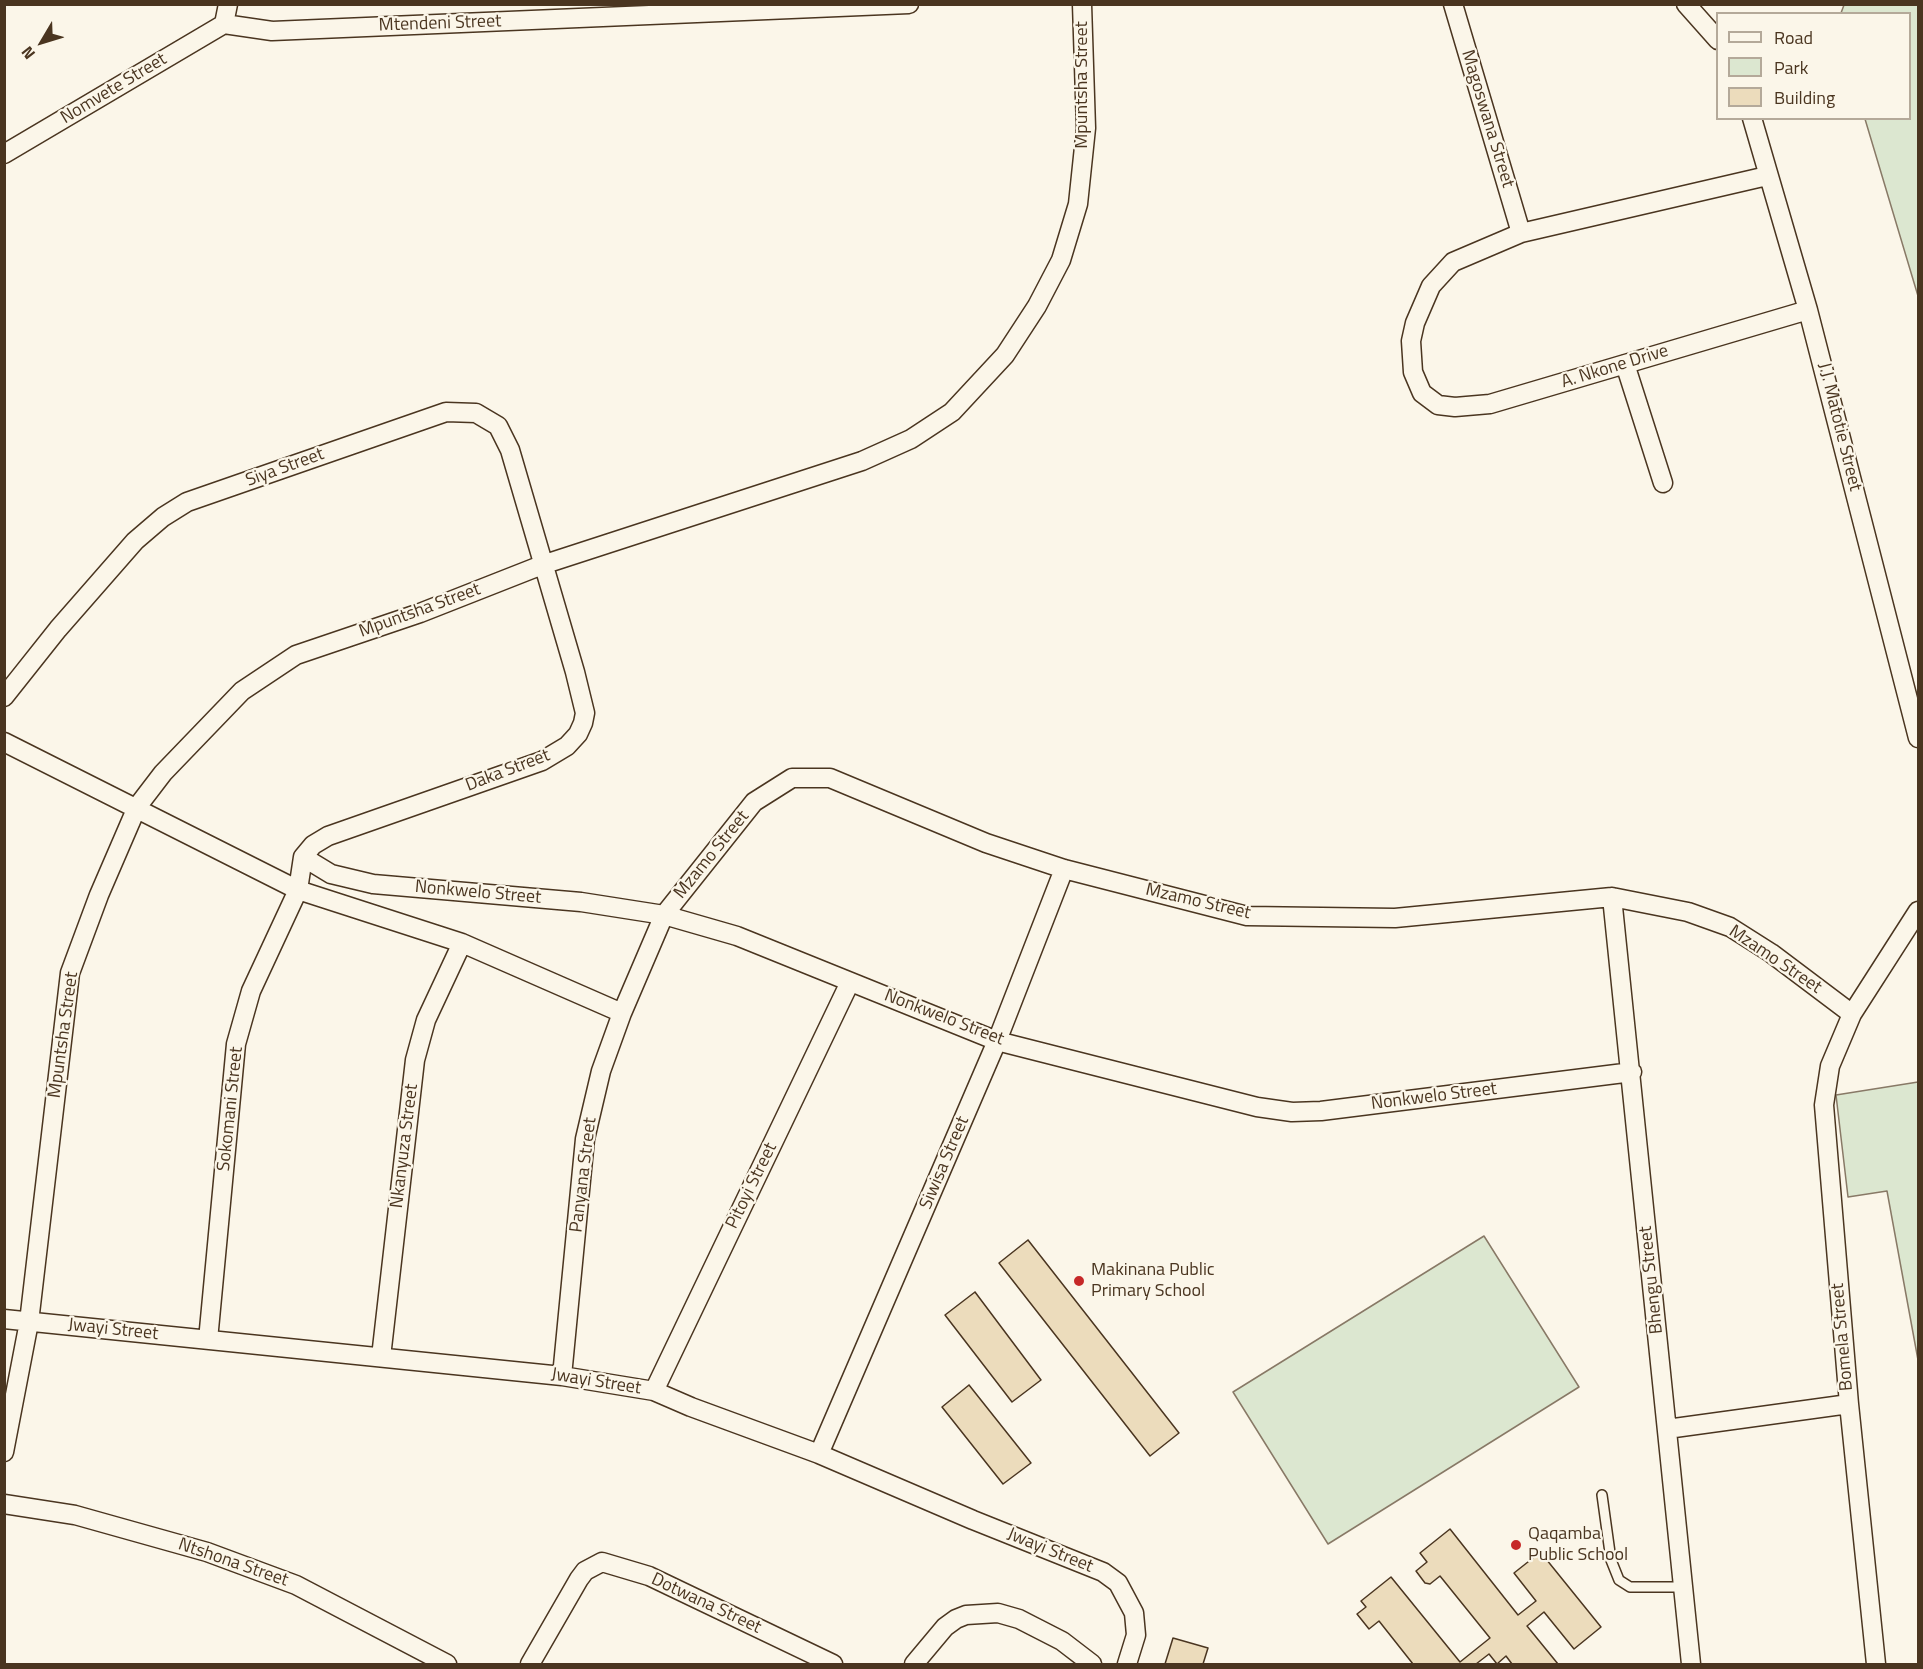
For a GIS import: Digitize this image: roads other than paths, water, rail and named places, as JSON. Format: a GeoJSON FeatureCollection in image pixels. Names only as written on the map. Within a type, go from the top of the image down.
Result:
{"type":"FeatureCollection","features":[{"type":"Feature","properties":{"kind":"street"},"geometry":{"type":"LineString","coordinates":[[224,24],[228,4]]}},
{"type":"Feature","properties":{"kind":"street","name":"Mtendeni Street"},"geometry":{"type":"LineString","coordinates":[[224,24],[272,31],[909,4]]}},
{"type":"Feature","properties":{"kind":"street","name":"Mpuntsha Street"},"geometry":{"type":"LineString","coordinates":[[4,1452],[28,1322],[70,973],[99,895],[137,807],[164,773],[242,691],[296,655],[420,613],[542,565],[862,461],[912,439],[952,412],[1005,355],[1037,306],[1061,260],[1078,204],[1086,128],[1082,4]]}},
{"type":"Feature","properties":{"kind":"street","name":"Magoswana Street"},"geometry":{"type":"LineString","coordinates":[[1453,4],[1521,232]]}},
{"type":"Feature","properties":{"kind":"street"},"geometry":{"type":"LineString","coordinates":[[1686,4],[1716,38]]}},
{"type":"Feature","properties":{"kind":"street","name":"Nomvete Street"},"geometry":{"type":"LineString","coordinates":[[4,154],[224,24]]}},
{"type":"Feature","properties":{"kind":"street","name":"J.J. Matotie Street"},"geometry":{"type":"LineString","coordinates":[[1753,120],[1808,310],[1918,738]]}},
{"type":"Feature","properties":{"kind":"street"},"geometry":{"type":"LineString","coordinates":[[1521,232],[1767,176]]}},
{"type":"Feature","properties":{"kind":"street","name":"A. Nkone Drive"},"geometry":{"type":"LineString","coordinates":[[1521,232],[1453,262],[1431,286],[1419,312],[1411,341],[1413,372],[1422,393],[1438,405],[1455,407],[1490,404],[1808,310]]}},
{"type":"Feature","properties":{"kind":"street"},"geometry":{"type":"LineString","coordinates":[[1626,364],[1663,483]]}},
{"type":"Feature","properties":{"kind":"street","name":"Siya Street"},"geometry":{"type":"LineString","coordinates":[[4,697],[65,620],[135,541],[163,517],[187,502],[446,412],[476,413],[498,426],[510,450],[542,565]]}},
{"type":"Feature","properties":{"kind":"street","name":"Daka Street"},"geometry":{"type":"LineString","coordinates":[[303,857],[313,845],[328,836],[542,761],[567,746],[578,735],[585,713],[542,565]]}},
{"type":"Feature","properties":{"kind":"street"},"geometry":{"type":"LineString","coordinates":[[4,742],[298,890],[462,943],[622,1013]]}},
{"type":"Feature","properties":{"kind":"street","name":"Mzamo Street"},"geometry":{"type":"LineString","coordinates":[[664,915],[754,802],[792,778],[830,778],[986,843],[1064,869],[1247,916],[1395,918],[1612,897],[1688,912],[1730,927],[1771,953],[1852,1014]]}},
{"type":"Feature","properties":{"kind":"street"},"geometry":{"type":"LineString","coordinates":[[298,890],[303,857]]}},
{"type":"Feature","properties":{"kind":"street","name":"Nonkwelo Street"},"geometry":{"type":"LineString","coordinates":[[303,857],[331,874],[373,884],[581,902],[664,915],[737,936],[997,1041],[1257,1107],[1293,1112],[1632,1072]]}},
{"type":"Feature","properties":{"kind":"street","name":"Siwisa Street"},"geometry":{"type":"LineString","coordinates":[[819,1454],[997,1041],[1064,869]]}},
{"type":"Feature","properties":{"kind":"street","name":"Sokomani Street"},"geometry":{"type":"LineString","coordinates":[[208,1340],[236,1044],[251,991],[298,890]]}},
{"type":"Feature","properties":{"kind":"street","name":"Bhengu Street"},"geometry":{"type":"LineString","coordinates":[[1612,897],[1632,1072],[1691,1665]]}},
{"type":"Feature","properties":{"kind":"street"},"geometry":{"type":"LineString","coordinates":[[1852,1014],[1918,911]]}},
{"type":"Feature","properties":{"kind":"street","name":"Panyana Street"},"geometry":{"type":"LineString","coordinates":[[562,1376],[585,1140],[601,1071],[622,1013],[664,915]]}},
{"type":"Feature","properties":{"kind":"street","name":"Nkanyuza Street"},"geometry":{"type":"LineString","coordinates":[[381,1356],[415,1060],[426,1020],[462,943]]}},
{"type":"Feature","properties":{"kind":"street","name":"Pitoyi Street"},"geometry":{"type":"LineString","coordinates":[[654,1390],[850,982]]}},
{"type":"Feature","properties":{"kind":"street","name":"Bomela Street"},"geometry":{"type":"LineString","coordinates":[[1852,1014],[1830,1066],[1824,1105],[1849,1404],[1876,1665]]}},
{"type":"Feature","properties":{"kind":"street","name":"Jwayi Street"},"geometry":{"type":"LineString","coordinates":[[4,1319],[381,1356],[562,1376],[654,1390],[692,1407],[819,1454],[1102,1572],[1118,1583],[1134,1613],[1136,1635],[1127,1665]]}},
{"type":"Feature","properties":{"kind":"street"},"geometry":{"type":"LineString","coordinates":[[1667,1429],[1849,1404]]}},
{"type":"Feature","properties":{"kind":"street","name":"Ntshona Street"},"geometry":{"type":"LineString","coordinates":[[4,1504],[75,1515],[207,1552],[296,1585],[447,1665]]}},
{"type":"Feature","properties":{"kind":"street","name":"Dotwana Street"},"geometry":{"type":"LineString","coordinates":[[530,1665],[579,1579],[593,1566],[602,1562],[649,1576],[834,1665]]}},
{"type":"Feature","properties":{"kind":"street"},"geometry":{"type":"LineString","coordinates":[[914,1665],[945,1627],[956,1619],[966,1615],[998,1613],[1019,1619],[1062,1641],[1092,1665]]}},
{"type":"Feature","properties":{"kind":"lane"},"geometry":{"type":"LineString","coordinates":[[1602,1495],[1611,1560],[1619,1580],[1630,1587],[1682,1587]]}},
{"type":"Feature","properties":{"kind":"place","name":"Makinana Public Primary School"},"geometry":{"type":"Point","coordinates":[1079,1281]}},
{"type":"Feature","properties":{"kind":"place","name":"Qaqamba Public School"},"geometry":{"type":"Point","coordinates":[1516,1545]}}]}
